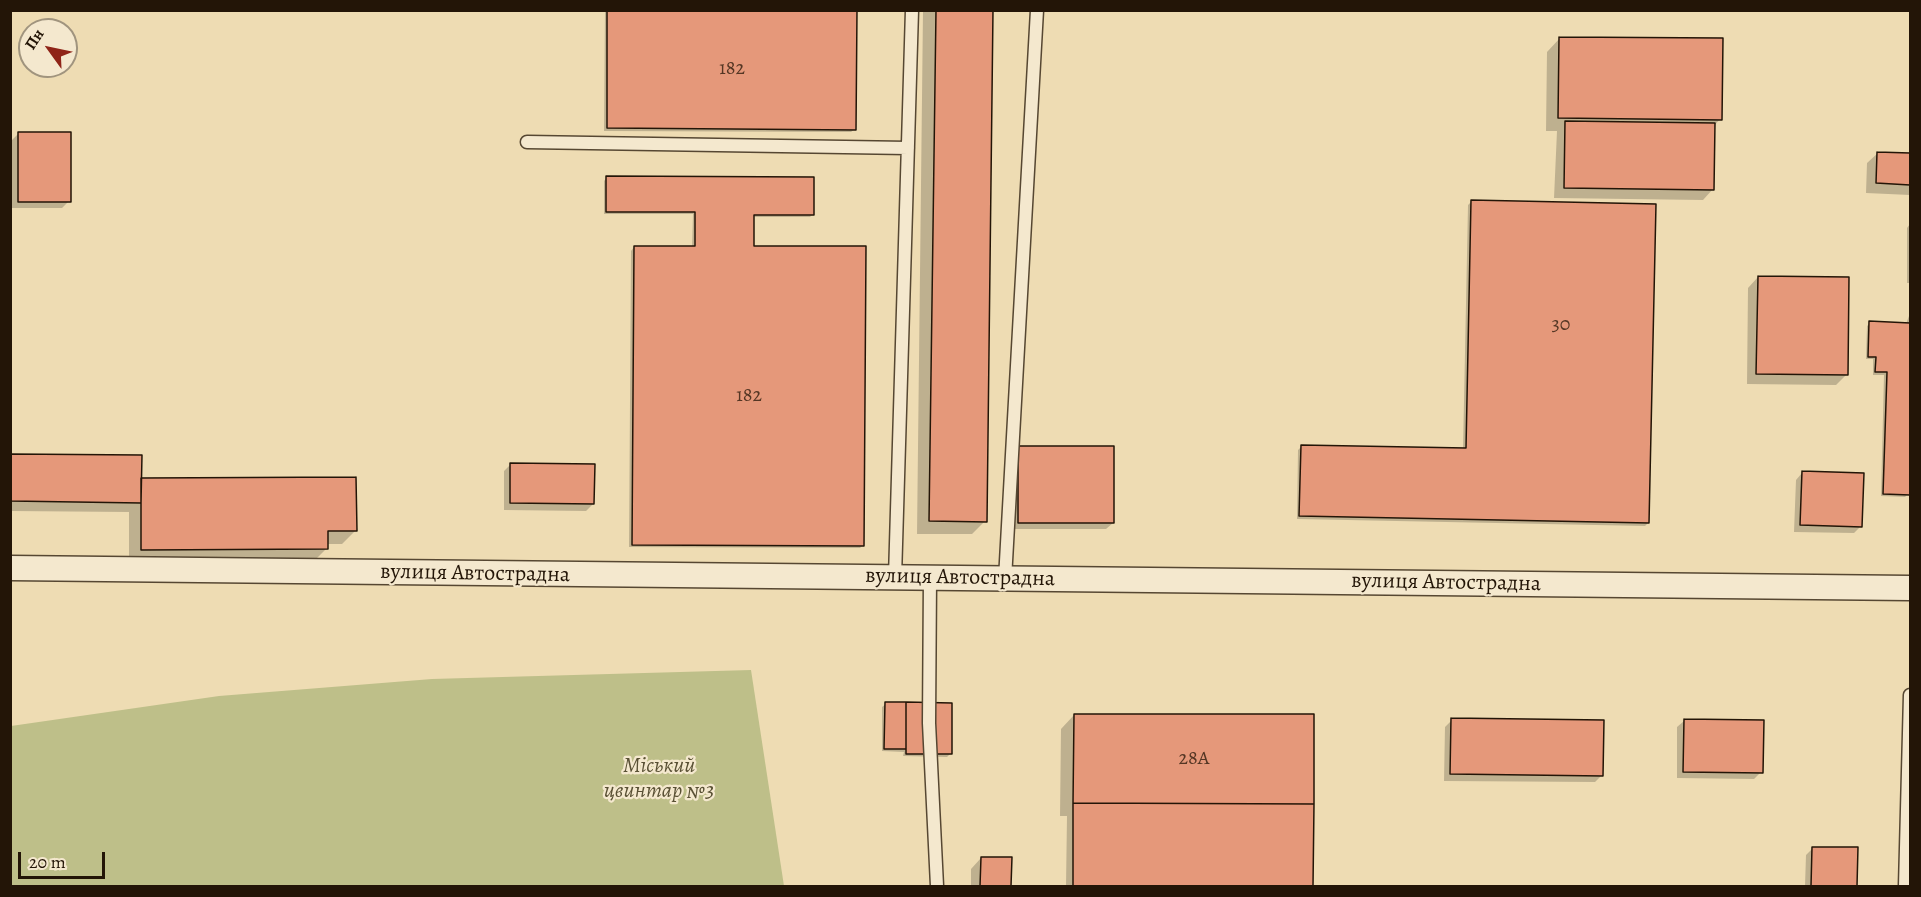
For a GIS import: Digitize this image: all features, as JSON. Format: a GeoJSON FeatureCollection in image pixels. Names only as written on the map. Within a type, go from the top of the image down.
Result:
{"type":"FeatureCollection","features":[{"type":"Feature","properties":{"kind":"street","name":"вулиця Автострадна"},"geometry":{"type":"LineString","coordinates":[[10,568],[1911,588]]}},
{"type":"Feature","properties":{"kind":"lane"},"geometry":{"type":"LineString","coordinates":[[895,577],[912,10]]}},
{"type":"Feature","properties":{"kind":"lane"},"geometry":{"type":"LineString","coordinates":[[1005,579],[1037,10]]}},
{"type":"Feature","properties":{"kind":"lane"},"geometry":{"type":"LineString","coordinates":[[527,142],[908,148]]}},
{"type":"Feature","properties":{"kind":"lane"},"geometry":{"type":"LineString","coordinates":[[930,578],[929,723],[937,886]]}},
{"type":"Feature","properties":{"kind":"lane"},"geometry":{"type":"LineString","coordinates":[[1905,886],[1911,695]]}},
{"type":"Feature","properties":{"kind":"green space","name":"Міський цвинтар №3"},"geometry":{"type":"Polygon","coordinates":[[[751,670],[784,886],[11,886],[11,726],[219,696],[432,679],[751,670]]]}},
{"type":"Feature","properties":{"kind":"building"},"geometry":{"type":"Polygon","coordinates":[[[607,10],[857,10],[856,130],[607,128],[607,10]]]}},
{"type":"Feature","properties":{"kind":"building"},"geometry":{"type":"Polygon","coordinates":[[[936,10],[993,10],[987,522],[929,521],[936,10]]]}},
{"type":"Feature","properties":{"kind":"building"},"geometry":{"type":"Polygon","coordinates":[[[1559,37],[1723,38],[1722,120],[1558,118],[1559,37]]]}},
{"type":"Feature","properties":{"kind":"building"},"geometry":{"type":"Polygon","coordinates":[[[1565,121],[1715,123],[1714,190],[1564,188],[1565,121]]]}},
{"type":"Feature","properties":{"kind":"building"},"geometry":{"type":"Polygon","coordinates":[[[18,132],[71,132],[71,202],[18,202],[18,132]]]}},
{"type":"Feature","properties":{"kind":"building"},"geometry":{"type":"Polygon","coordinates":[[[1877,152],[1910,153],[1910,185],[1876,183],[1877,152]]]}},
{"type":"Feature","properties":{"kind":"building"},"geometry":{"type":"Polygon","coordinates":[[[606,176],[814,177],[814,215],[754,215],[754,246],[866,246],[864,546],[632,545],[634,246],[695,246],[695,212],[606,212],[606,176]]]}},
{"type":"Feature","properties":{"kind":"building"},"geometry":{"type":"Polygon","coordinates":[[[1471,200],[1656,204],[1649,523],[1299,516],[1301,445],[1466,448],[1471,200]]]}},
{"type":"Feature","properties":{"kind":"building"},"geometry":{"type":"Polygon","coordinates":[[[1758,276],[1849,277],[1848,375],[1756,374],[1758,276]]]}},
{"type":"Feature","properties":{"kind":"building"},"geometry":{"type":"Polygon","coordinates":[[[1869,321],[1910,323],[1910,495],[1883,494],[1887,372],[1875,372],[1876,357],[1868,357],[1869,321]]]}},
{"type":"Feature","properties":{"kind":"building"},"geometry":{"type":"Polygon","coordinates":[[[1018,446],[1114,446],[1114,523],[1018,523],[1018,446]]]}},
{"type":"Feature","properties":{"kind":"building"},"geometry":{"type":"Polygon","coordinates":[[[10,454],[142,455],[141,503],[10,501],[10,454]]]}},
{"type":"Feature","properties":{"kind":"building"},"geometry":{"type":"Polygon","coordinates":[[[510,463],[595,464],[594,504],[510,503],[510,463]]]}},
{"type":"Feature","properties":{"kind":"building"},"geometry":{"type":"Polygon","coordinates":[[[1802,471],[1864,473],[1862,527],[1800,525],[1802,471]]]}},
{"type":"Feature","properties":{"kind":"building"},"geometry":{"type":"Polygon","coordinates":[[[356,477],[357,531],[328,531],[328,549],[141,550],[141,478],[356,477]]]}},
{"type":"Feature","properties":{"kind":"building"},"geometry":{"type":"Polygon","coordinates":[[[885,702],[906,702],[906,749],[884,749],[885,702]]]}},
{"type":"Feature","properties":{"kind":"building"},"geometry":{"type":"Polygon","coordinates":[[[906,702],[952,703],[952,754],[906,754],[906,702]]]}},
{"type":"Feature","properties":{"kind":"building"},"geometry":{"type":"Polygon","coordinates":[[[1074,714],[1314,714],[1314,804],[1073,803],[1074,714]]]}},
{"type":"Feature","properties":{"kind":"building"},"geometry":{"type":"Polygon","coordinates":[[[1451,718],[1604,720],[1603,776],[1450,774],[1451,718]]]}},
{"type":"Feature","properties":{"kind":"building"},"geometry":{"type":"Polygon","coordinates":[[[1684,719],[1764,720],[1763,773],[1683,772],[1684,719]]]}},
{"type":"Feature","properties":{"kind":"building"},"geometry":{"type":"Polygon","coordinates":[[[1073,803],[1314,804],[1313,886],[1073,886],[1073,803]]]}},
{"type":"Feature","properties":{"kind":"building"},"geometry":{"type":"Polygon","coordinates":[[[1812,847],[1858,847],[1857,886],[1811,886],[1812,847]]]}},
{"type":"Feature","properties":{"kind":"building"},"geometry":{"type":"Polygon","coordinates":[[[981,857],[1012,857],[1011,886],[980,886],[981,857]]]}}]}
